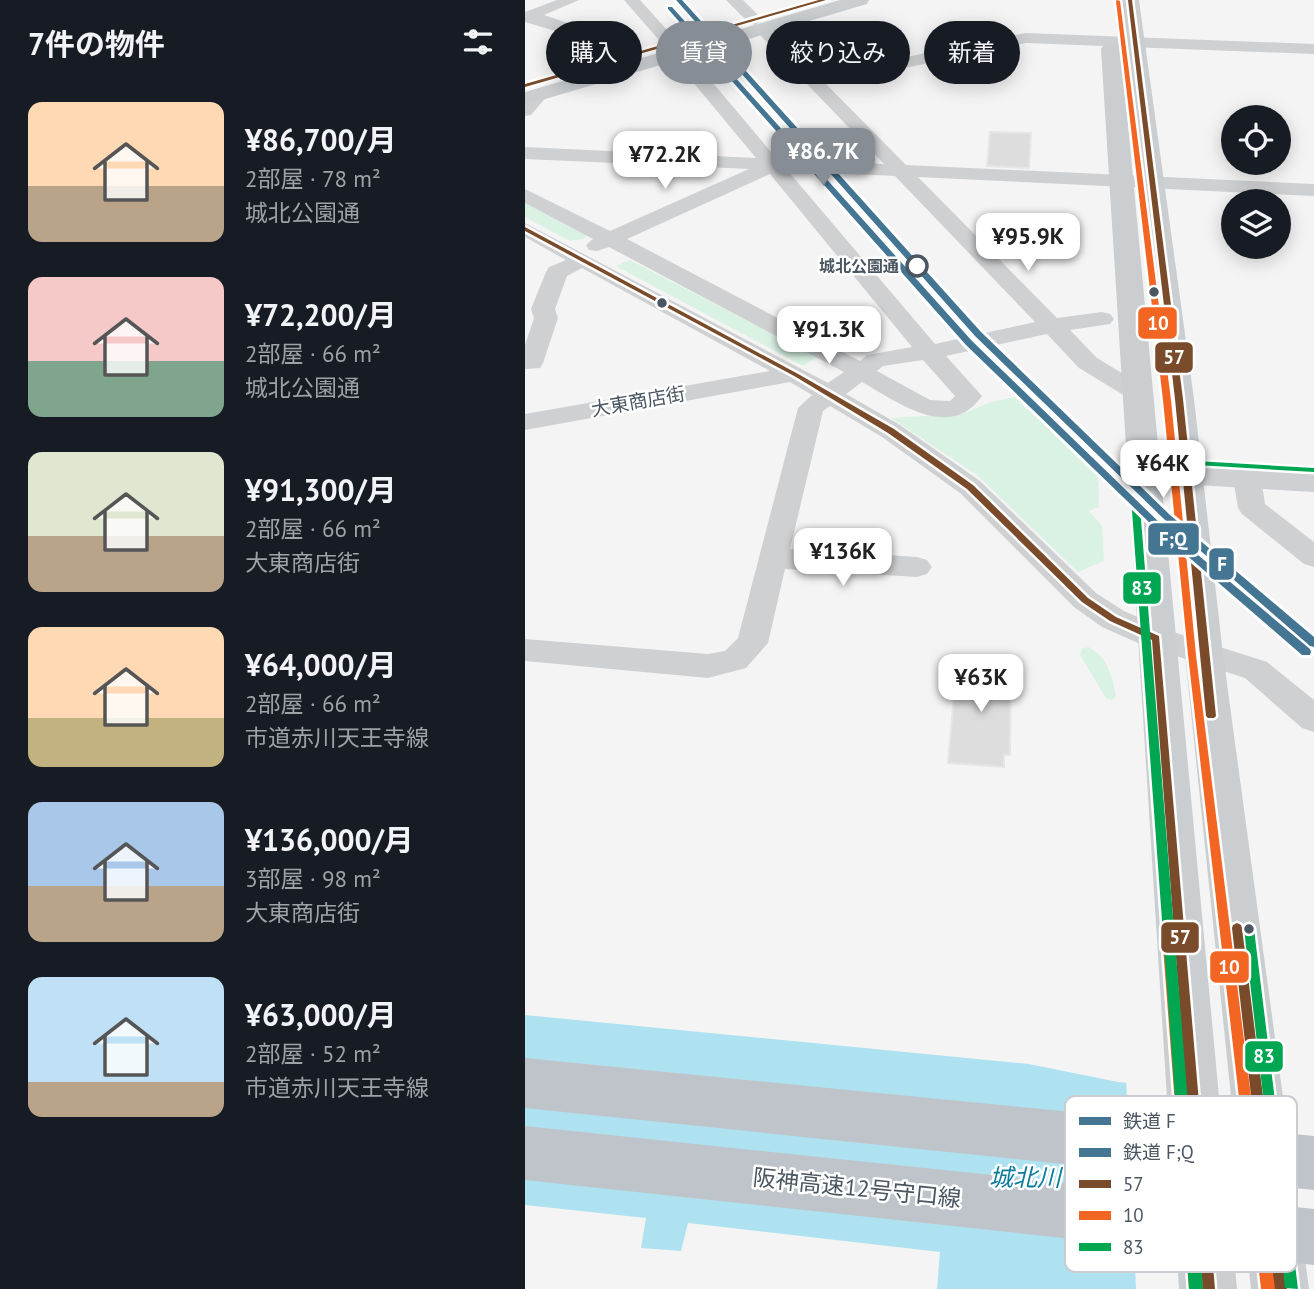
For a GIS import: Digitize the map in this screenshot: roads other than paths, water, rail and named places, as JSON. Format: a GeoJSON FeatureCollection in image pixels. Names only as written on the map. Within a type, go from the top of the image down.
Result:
{"type":"FeatureCollection","features":[{"type":"Feature","properties":{"kind":"highway"},"geometry":{"type":"LineString","coordinates":[[525,1083],[1065,1138]]}},
{"type":"Feature","properties":{"kind":"highway","name":"阪神高速12号守口線"},"geometry":{"type":"LineString","coordinates":[[525,1153],[1065,1210]]}},
{"type":"Feature","properties":{"kind":"main road"},"geometry":{"type":"LineString","coordinates":[[759,24],[824,0]]}},
{"type":"Feature","properties":{"kind":"main road"},"geometry":{"type":"LineString","coordinates":[[752,26],[860,0]]}},
{"type":"Feature","properties":{"kind":"main road"},"geometry":{"type":"LineString","coordinates":[[1107,0],[1123,42],[1153,183],[1179,399],[1165,473],[1156,638],[1193,1096]]}},
{"type":"Feature","properties":{"kind":"main road"},"geometry":{"type":"LineString","coordinates":[[1130,0],[1123,42],[1122,182],[1139,394],[1197,567],[1203,654],[1257,1096]]}},
{"type":"Feature","properties":{"kind":"main road"},"geometry":{"type":"LineString","coordinates":[[530,93],[656,55]]}},
{"type":"Feature","properties":{"kind":"street"},"geometry":{"type":"LineString","coordinates":[[527,17],[571,0]]}},
{"type":"Feature","properties":{"kind":"street"},"geometry":{"type":"LineString","coordinates":[[632,0],[656,27]]}},
{"type":"Feature","properties":{"kind":"street"},"geometry":{"type":"LineString","coordinates":[[734,0],[766,31]]}},
{"type":"Feature","properties":{"kind":"street"},"geometry":{"type":"LineString","coordinates":[[527,17],[546,23]]}},
{"type":"Feature","properties":{"kind":"street"},"geometry":{"type":"LineString","coordinates":[[910,61],[1026,38],[1314,49]]}},
{"type":"Feature","properties":{"kind":"street"},"geometry":{"type":"LineString","coordinates":[[525,195],[861,371],[923,407],[958,407],[969,396],[928,351],[705,84]]}},
{"type":"Feature","properties":{"kind":"street"},"geometry":{"type":"LineString","coordinates":[[816,84],[1088,363],[1139,394]]}},
{"type":"Feature","properties":{"kind":"street"},"geometry":{"type":"LineString","coordinates":[[525,111],[530,93]]}},
{"type":"Feature","properties":{"kind":"street"},"geometry":{"type":"LineString","coordinates":[[525,153],[1314,190]]}},
{"type":"Feature","properties":{"kind":"street"},"geometry":{"type":"LineString","coordinates":[[531,363],[546,318],[543,309],[557,272],[610,239],[774,165]]}},
{"type":"Feature","properties":{"kind":"street"},"geometry":{"type":"LineString","coordinates":[[525,229],[830,394],[891,431],[970,487],[1085,600],[1113,619],[1156,638],[1256,670],[1314,719]]}},
{"type":"Feature","properties":{"kind":"street"},"geometry":{"type":"LineString","coordinates":[[525,650],[708,666],[735,660],[752,643],[811,408],[876,360],[1051,326],[1102,319]]}},
{"type":"Feature","properties":{"kind":"street","name":"大東商店街"},"geometry":{"type":"LineString","coordinates":[[525,422],[793,374]]}},
{"type":"Feature","properties":{"kind":"street"},"geometry":{"type":"LineString","coordinates":[[1165,473],[1314,482]]}},
{"type":"Feature","properties":{"kind":"street"},"geometry":{"type":"LineString","coordinates":[[1247,478],[1252,508],[1314,557]]}},
{"type":"Feature","properties":{"kind":"street"},"geometry":{"type":"LineString","coordinates":[[773,558],[917,568]]}},
{"type":"Feature","properties":{"kind":"water","name":"城北川"},"geometry":{"type":"Polygon","coordinates":[[[525,1015],[1029,1064],[1118,1082],[1262,1096],[1065,1096],[1065,1272],[1297,1272],[1297,1099],[1314,1101],[1314,1289],[937,1289],[940,1252],[688,1223],[681,1251],[641,1248],[646,1218],[525,1205],[525,1015]]]}},
{"type":"Feature","properties":{"kind":"rail line","name":"F"},"geometry":{"type":"LineString","coordinates":[[679,0],[978,334],[1167,517],[1314,643]]}},
{"type":"Feature","properties":{"kind":"rail line","name":"F;Q"},"geometry":{"type":"LineString","coordinates":[[670,8],[969,343],[1158,526],[1306,652]]}},
{"type":"Feature","properties":{"kind":"place","name":"城北公園通"},"geometry":{"type":"Point","coordinates":[917,266]}}]}
